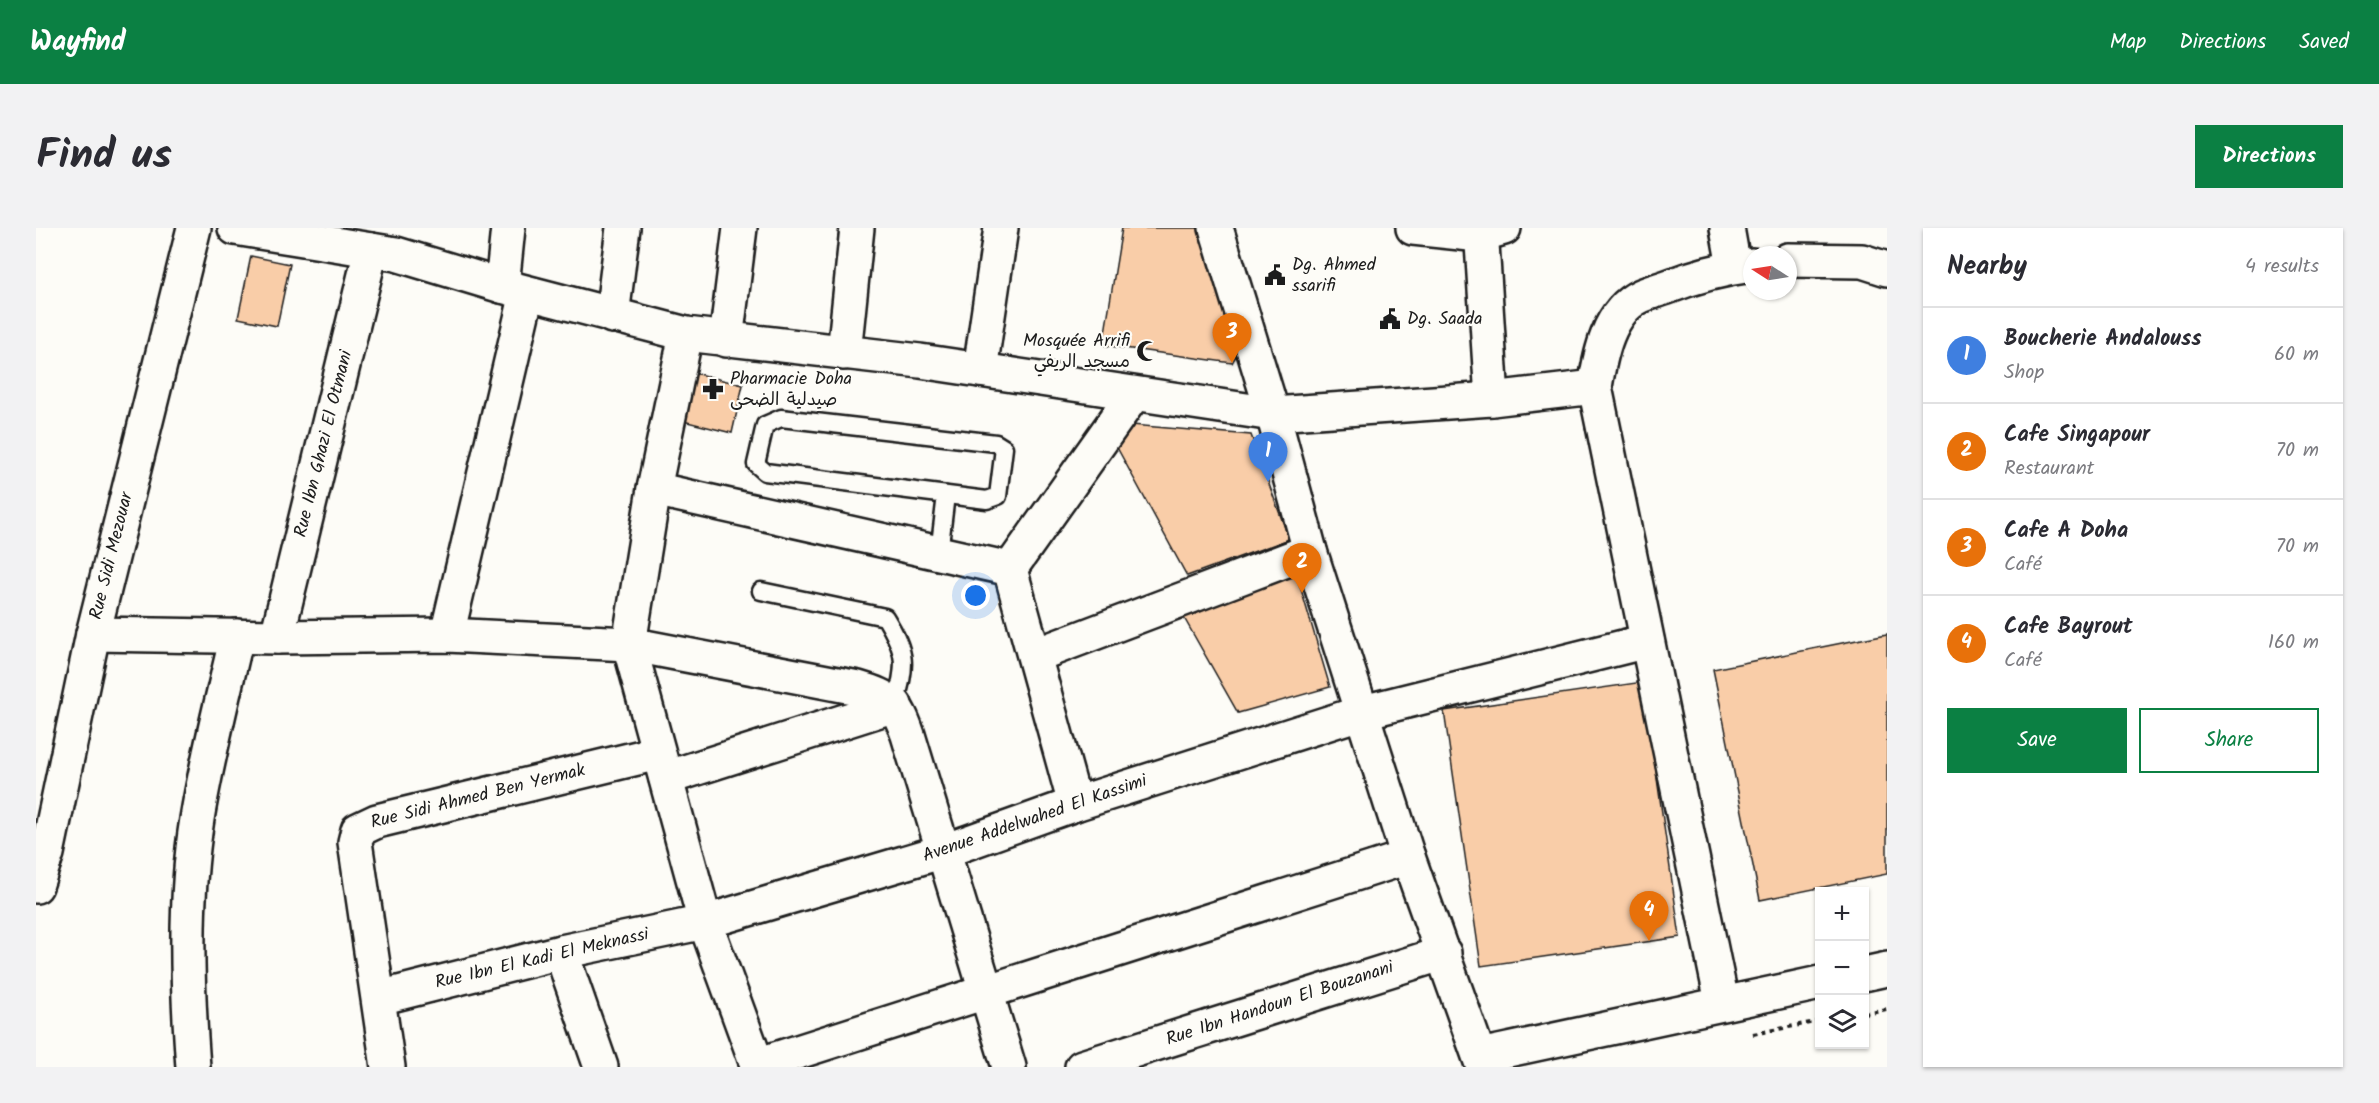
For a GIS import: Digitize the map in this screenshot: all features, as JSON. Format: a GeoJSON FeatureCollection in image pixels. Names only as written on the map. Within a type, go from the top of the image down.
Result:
{"type":"FeatureCollection","features":[{"type":"Feature","properties":{"kind":"street","name":"Rue Sidi Mezouar"},"geometry":{"type":"LineString","coordinates":[[36,886],[47,853],[93,634],[194,228]]}},
{"type":"Feature","properties":{"kind":"street"},"geometry":{"type":"LineString","coordinates":[[235,228],[389,244],[514,290],[686,334],[980,370],[1273,414],[1492,399],[1595,387]]}},
{"type":"Feature","properties":{"kind":"street"},"geometry":{"type":"LineString","coordinates":[[447,635],[514,290],[508,228]]}},
{"type":"Feature","properties":{"kind":"street"},"geometry":{"type":"LineString","coordinates":[[612,316],[623,228]]}},
{"type":"Feature","properties":{"kind":"street"},"geometry":{"type":"LineString","coordinates":[[726,340],[740,228]]}},
{"type":"Feature","properties":{"kind":"street"},"geometry":{"type":"LineString","coordinates":[[844,353],[857,228]]}},
{"type":"Feature","properties":{"kind":"street"},"geometry":{"type":"LineString","coordinates":[[980,370],[1000,228]]}},
{"type":"Feature","properties":{"kind":"street"},"geometry":{"type":"LineString","coordinates":[[1216,228],[1273,414],[1310,550],[1408,857],[1482,1061],[1722,1002],[1815,984]]}},
{"type":"Feature","properties":{"kind":"street"},"geometry":{"type":"LineString","coordinates":[[1413,228],[1488,230],[1492,399]]}},
{"type":"Feature","properties":{"kind":"street"},"geometry":{"type":"LineString","coordinates":[[1722,1002],[1595,387],[1600,353],[1611,330],[1623,310],[1639,296],[1688,278],[1743,266],[1727,228]]}},
{"type":"Feature","properties":{"kind":"street","name":"Rue Ibn Ghazi El Otmani"},"geometry":{"type":"LineString","coordinates":[[277,637],[389,244]]}},
{"type":"Feature","properties":{"kind":"street"},"geometry":{"type":"LineString","coordinates":[[1797,260],[1862,261],[1887,269]]}},
{"type":"Feature","properties":{"kind":"street"},"geometry":{"type":"LineString","coordinates":[[686,334],[654,489],[629,644],[705,922],[758,1066],[1408,857]]}},
{"type":"Feature","properties":{"kind":"street"},"geometry":{"type":"LineString","coordinates":[[1010,569],[1134,394]]}},
{"type":"Feature","properties":{"kind":"street"},"geometry":{"type":"LineString","coordinates":[[654,489],[1010,569]]}},
{"type":"Feature","properties":{"kind":"street"},"geometry":{"type":"LineString","coordinates":[[1036,655],[1310,550]]}},
{"type":"Feature","properties":{"kind":"street"},"geometry":{"type":"LineString","coordinates":[[1010,569],[1036,655],[1075,804]]}},
{"type":"Feature","properties":{"kind":"street"},"geometry":{"type":"LineString","coordinates":[[93,634],[277,637],[447,635],[629,644],[858,688],[886,698],[895,705],[908,735],[1009,1067]]}},
{"type":"Feature","properties":{"kind":"street"},"geometry":{"type":"LineString","coordinates":[[193,1067],[189,979],[190,906],[197,822],[237,636]]}},
{"type":"Feature","properties":{"kind":"street","name":"Avenue Addelwahed El Kassimi"},"geometry":{"type":"LineString","coordinates":[[705,922],[944,851],[1075,804],[1363,712],[1647,640]]}},
{"type":"Feature","properties":{"kind":"street"},"geometry":{"type":"LineString","coordinates":[[662,766],[895,705]]}},
{"type":"Feature","properties":{"kind":"street","name":"Rue Sidi Ahmed Ben Yermak"},"geometry":{"type":"LineString","coordinates":[[388,1067],[380,998],[355,842],[355,834],[359,828],[376,821],[662,766]]}},
{"type":"Feature","properties":{"kind":"street","name":"Rue Ibn El Kadi El Meknassi"},"geometry":{"type":"LineString","coordinates":[[380,998],[561,952],[705,922]]}},
{"type":"Feature","properties":{"kind":"street"},"geometry":{"type":"LineString","coordinates":[[561,952],[601,1067]]}},
{"type":"Feature","properties":{"kind":"street","name":"Rue Ibn Handoun El Bouzanani"},"geometry":{"type":"LineString","coordinates":[[1082,1067],[1444,953]]}},
{"type":"Feature","properties":{"kind":"street"},"geometry":{"type":"LineString","coordinates":[[1869,973],[1887,969]]}},
{"type":"Feature","properties":{"kind":"lane"},"geometry":{"type":"LineString","coordinates":[[781,418],[996,443],[1004,448],[998,496],[987,500],[946,495],[765,472],[756,464],[765,425],[781,418]]}},
{"type":"Feature","properties":{"kind":"lane"},"geometry":{"type":"LineString","coordinates":[[939,553],[946,495]]}},
{"type":"Feature","properties":{"kind":"lane"},"geometry":{"type":"LineString","coordinates":[[761,591],[885,617],[894,632],[905,664],[895,705]]}},
{"type":"Feature","properties":{"kind":"path"},"geometry":{"type":"LineString","coordinates":[[1869,1012],[1887,1009]]}},
{"type":"Feature","properties":{"kind":"building"},"geometry":{"type":"Polygon","coordinates":[[[1122,228],[1206,228],[1245,340],[1232,363],[1103,345],[1122,228]]]}},
{"type":"Feature","properties":{"kind":"building"},"geometry":{"type":"Polygon","coordinates":[[[251,256],[290,264],[277,326],[238,318],[251,256]]]}},
{"type":"Feature","properties":{"kind":"building"},"geometry":{"type":"Polygon","coordinates":[[[690,372],[743,385],[732,433],[679,420],[690,372]]]}},
{"type":"Feature","properties":{"kind":"building"},"geometry":{"type":"Polygon","coordinates":[[[1131,425],[1251,435],[1289,539],[1187,576],[1114,442],[1131,425]]]}},
{"type":"Feature","properties":{"kind":"building"},"geometry":{"type":"Polygon","coordinates":[[[1295,569],[1330,687],[1238,713],[1179,609],[1295,569]]]}},
{"type":"Feature","properties":{"kind":"building"},"geometry":{"type":"Polygon","coordinates":[[[1887,634],[1887,874],[1760,900],[1713,669],[1887,634]]]}},
{"type":"Feature","properties":{"kind":"building"},"geometry":{"type":"Polygon","coordinates":[[[1643,682],[1680,937],[1481,966],[1444,711],[1643,682]]]}},
{"type":"Feature","properties":{"kind":"place","name":"Dg. Ahmed ssarifi"},"geometry":{"type":"Point","coordinates":[1275,275]}},
{"type":"Feature","properties":{"kind":"place","name":"Dg. Saada"},"geometry":{"type":"Point","coordinates":[1390,319]}},
{"type":"Feature","properties":{"kind":"place","name":"Mosquée Arrifi مسجد الريفي"},"geometry":{"type":"Point","coordinates":[1147,351]}},
{"type":"Feature","properties":{"kind":"place","name":"Cafe A Doha"},"geometry":{"type":"Point","coordinates":[1232,363]}},
{"type":"Feature","properties":{"kind":"place","name":"Pharmacie Doha صيدلية الضحى"},"geometry":{"type":"Point","coordinates":[713,389]}},
{"type":"Feature","properties":{"kind":"place","name":"Boucherie Andalouss"},"geometry":{"type":"Point","coordinates":[1268,482]}},
{"type":"Feature","properties":{"kind":"place","name":"Cafe Singapour"},"geometry":{"type":"Point","coordinates":[1302,593]}},
{"type":"Feature","properties":{"kind":"place","name":"Cafe Bayrout"},"geometry":{"type":"Point","coordinates":[1649,941]}}]}
